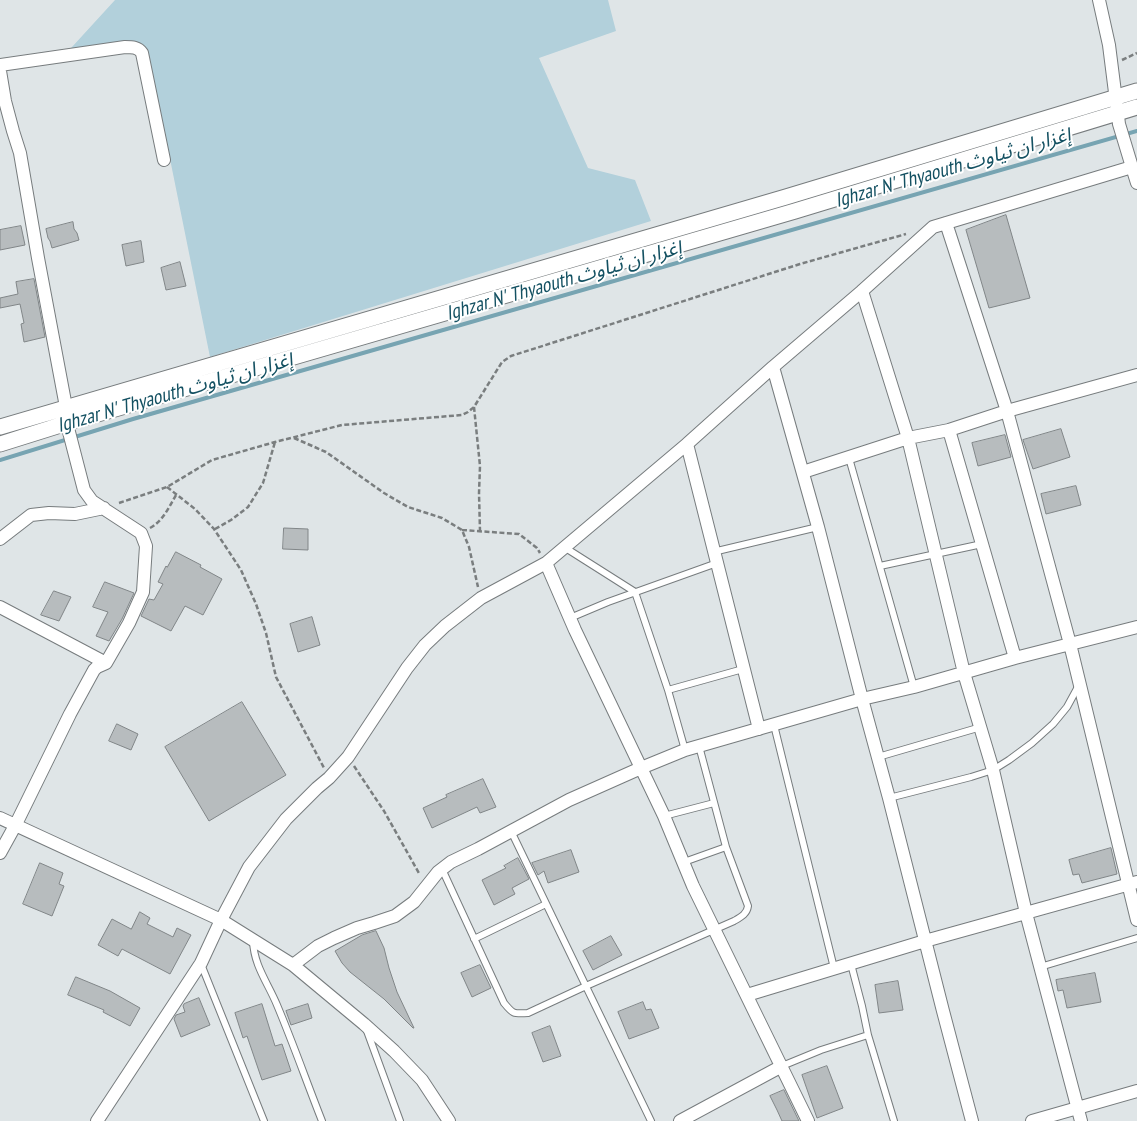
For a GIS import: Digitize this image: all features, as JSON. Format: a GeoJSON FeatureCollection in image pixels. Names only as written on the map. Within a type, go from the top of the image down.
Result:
{"type":"FeatureCollection","features":[{"type":"Feature","properties":{"kind":"street"},"geometry":{"type":"LineString","coordinates":[[1099,0],[1109,45],[1118,118],[1137,183]]}},
{"type":"Feature","properties":{"kind":"street"},"geometry":{"type":"LineString","coordinates":[[0,65],[125,47],[139,49],[142,53],[164,160]]}},
{"type":"Feature","properties":{"kind":"street"},"geometry":{"type":"LineString","coordinates":[[0,71],[5,101],[20,153],[66,407],[68,428],[84,490],[92,501],[141,533],[146,546],[143,592],[129,624],[106,663],[94,670],[0,853]]}},
{"type":"Feature","properties":{"kind":"street"},"geometry":{"type":"LineString","coordinates":[[0,427],[786,197],[1137,91]]}},
{"type":"Feature","properties":{"kind":"street"},"geometry":{"type":"LineString","coordinates":[[0,444],[68,428],[795,211],[1118,118],[1137,107]]}},
{"type":"Feature","properties":{"kind":"street"},"geometry":{"type":"LineString","coordinates":[[98,1120],[201,963],[249,867],[286,819],[348,757],[407,668],[445,626],[481,598],[546,563],[687,444],[933,227],[1132,167]]}},
{"type":"Feature","properties":{"kind":"street"},"geometry":{"type":"LineString","coordinates":[[946,223],[1007,411],[1132,883],[1137,920]]}},
{"type":"Feature","properties":{"kind":"street"},"geometry":{"type":"LineString","coordinates":[[862,291],[908,438],[964,673],[993,770],[1026,913],[1081,1121]]}},
{"type":"Feature","properties":{"kind":"street"},"geometry":{"type":"LineString","coordinates":[[774,367],[890,798],[925,942],[972,1121]]}},
{"type":"Feature","properties":{"kind":"street"},"geometry":{"type":"LineString","coordinates":[[803,472],[908,438],[949,430],[1007,411],[1137,374]]}},
{"type":"Feature","properties":{"kind":"street"},"geometry":{"type":"LineString","coordinates":[[949,430],[1015,658]]}},
{"type":"Feature","properties":{"kind":"street"},"geometry":{"type":"LineString","coordinates":[[687,444],[759,729]]}},
{"type":"Feature","properties":{"kind":"street"},"geometry":{"type":"LineString","coordinates":[[0,539],[31,515],[49,513],[75,514],[104,508]]}},
{"type":"Feature","properties":{"kind":"street"},"geometry":{"type":"LineString","coordinates":[[546,563],[575,630],[664,816],[693,886],[808,1121]]}},
{"type":"Feature","properties":{"kind":"street"},"geometry":{"type":"LineString","coordinates":[[0,608],[106,663]]}},
{"type":"Feature","properties":{"kind":"street"},"geometry":{"type":"LineString","coordinates":[[293,965],[318,946],[334,938],[357,928],[395,916],[414,902],[438,872],[451,862],[569,800],[685,750],[862,699],[1137,628]]}},
{"type":"Feature","properties":{"kind":"street"},"geometry":{"type":"LineString","coordinates":[[0,818],[221,920],[293,965],[394,1051],[422,1080],[449,1121]]}},
{"type":"Feature","properties":{"kind":"street"},"geometry":{"type":"LineString","coordinates":[[747,995],[834,968],[1132,883]]}},
{"type":"Feature","properties":{"kind":"street"},"geometry":{"type":"LineString","coordinates":[[680,1121],[782,1066]]}},
{"type":"Feature","properties":{"kind":"street"},"geometry":{"type":"LineString","coordinates":[[1032,1121],[1137,1091]]}},
{"type":"Feature","properties":{"kind":"lane"},"geometry":{"type":"LineString","coordinates":[[849,458],[914,687]]}},
{"type":"Feature","properties":{"kind":"lane"},"geometry":{"type":"LineString","coordinates":[[570,618],[715,557],[818,527]]}},
{"type":"Feature","properties":{"kind":"lane"},"geometry":{"type":"LineString","coordinates":[[880,566],[982,544]]}},
{"type":"Feature","properties":{"kind":"lane"},"geometry":{"type":"LineString","coordinates":[[564,548],[635,592],[668,690],[685,750]]}},
{"type":"Feature","properties":{"kind":"lane"},"geometry":{"type":"LineString","coordinates":[[668,690],[743,669]]}},
{"type":"Feature","properties":{"kind":"lane"},"geometry":{"type":"LineString","coordinates":[[890,798],[993,770],[1032,743],[1053,724],[1067,707],[1079,684]]}},
{"type":"Feature","properties":{"kind":"lane"},"geometry":{"type":"LineString","coordinates":[[774,725],[834,968]]}},
{"type":"Feature","properties":{"kind":"lane"},"geometry":{"type":"LineString","coordinates":[[878,757],[981,727]]}},
{"type":"Feature","properties":{"kind":"lane"},"geometry":{"type":"LineString","coordinates":[[442,869],[504,1003],[512,1012],[519,1014],[528,1013],[734,922],[744,916],[748,906],[726,847],[699,746]]}},
{"type":"Feature","properties":{"kind":"lane"},"geometry":{"type":"LineString","coordinates":[[664,816],[714,803]]}},
{"type":"Feature","properties":{"kind":"lane"},"geometry":{"type":"LineString","coordinates":[[511,831],[651,1121]]}},
{"type":"Feature","properties":{"kind":"lane"},"geometry":{"type":"LineString","coordinates":[[684,862],[726,847]]}},
{"type":"Feature","properties":{"kind":"lane"},"geometry":{"type":"LineString","coordinates":[[474,939],[546,904]]}},
{"type":"Feature","properties":{"kind":"lane"},"geometry":{"type":"LineString","coordinates":[[1040,967],[1137,938]]}},
{"type":"Feature","properties":{"kind":"lane"},"geometry":{"type":"LineString","coordinates":[[253,940],[253,952],[259,970],[277,1004],[322,1121]]}},
{"type":"Feature","properties":{"kind":"lane"},"geometry":{"type":"LineString","coordinates":[[201,963],[264,1121]]}},
{"type":"Feature","properties":{"kind":"lane"},"geometry":{"type":"LineString","coordinates":[[851,964],[868,1035],[894,1121]]}},
{"type":"Feature","properties":{"kind":"lane"},"geometry":{"type":"LineString","coordinates":[[364,1024],[400,1121]]}},
{"type":"Feature","properties":{"kind":"lane"},"geometry":{"type":"LineString","coordinates":[[782,1066],[821,1050],[868,1035]]}},
{"type":"Feature","properties":{"kind":"path"},"geometry":{"type":"LineString","coordinates":[[104,508],[167,487],[212,460],[275,442],[342,425],[462,415],[474,407],[502,362],[511,356],[800,264],[933,227]]}},
{"type":"Feature","properties":{"kind":"path"},"geometry":{"type":"LineString","coordinates":[[474,407],[480,466],[480,531]]}},
{"type":"Feature","properties":{"kind":"path"},"geometry":{"type":"LineString","coordinates":[[293,438],[326,452],[384,493],[408,507],[442,518],[462,530],[519,534],[537,548],[546,563]]}},
{"type":"Feature","properties":{"kind":"path"},"geometry":{"type":"LineString","coordinates":[[214,529],[232,520],[248,507],[263,483],[275,442]]}},
{"type":"Feature","properties":{"kind":"path"},"geometry":{"type":"LineString","coordinates":[[167,487],[195,509],[214,529],[241,570],[266,632],[276,677],[329,778]]}},
{"type":"Feature","properties":{"kind":"path"},"geometry":{"type":"LineString","coordinates":[[141,533],[156,526],[165,515],[176,495]]}},
{"type":"Feature","properties":{"kind":"path"},"geometry":{"type":"LineString","coordinates":[[462,530],[469,547],[481,598]]}},
{"type":"Feature","properties":{"kind":"path"},"geometry":{"type":"LineString","coordinates":[[348,757],[384,811],[426,887]]}},
{"type":"Feature","properties":{"kind":"shaded area"},"geometry":{"type":"Polygon","coordinates":[[[115,0],[608,0],[616,31],[539,58],[588,168],[635,180],[651,221],[210,357],[148,50],[61,59],[115,0]]]}},
{"type":"Feature","properties":{"kind":"building"},"geometry":{"type":"Polygon","coordinates":[[[1006,215],[1030,298],[989,308],[966,230],[1006,215]]]}},
{"type":"Feature","properties":{"kind":"building"},"geometry":{"type":"Polygon","coordinates":[[[73,222],[79,240],[52,248],[46,229],[73,222]]]}},
{"type":"Feature","properties":{"kind":"building"},"geometry":{"type":"Polygon","coordinates":[[[21,226],[25,245],[0,250],[0,230],[21,226]]]}},
{"type":"Feature","properties":{"kind":"building"},"geometry":{"type":"Polygon","coordinates":[[[141,241],[144,262],[126,266],[122,245],[141,241]]]}},
{"type":"Feature","properties":{"kind":"building"},"geometry":{"type":"Polygon","coordinates":[[[180,262],[186,286],[166,290],[161,268],[180,262]]]}},
{"type":"Feature","properties":{"kind":"building"},"geometry":{"type":"Polygon","coordinates":[[[34,279],[45,337],[24,342],[21,324],[24,323],[20,304],[0,308],[0,298],[18,294],[16,282],[34,279]]]}},
{"type":"Feature","properties":{"kind":"building"},"geometry":{"type":"Polygon","coordinates":[[[1061,429],[1070,457],[1033,469],[1023,440],[1061,429]]]}},
{"type":"Feature","properties":{"kind":"building"},"geometry":{"type":"Polygon","coordinates":[[[1005,435],[1011,457],[978,466],[972,443],[1005,435]]]}},
{"type":"Feature","properties":{"kind":"building"},"geometry":{"type":"Polygon","coordinates":[[[1076,486],[1081,505],[1046,514],[1041,494],[1076,486]]]}},
{"type":"Feature","properties":{"kind":"building"},"geometry":{"type":"Polygon","coordinates":[[[284,528],[308,529],[308,550],[283,549],[284,528]]]}},
{"type":"Feature","properties":{"kind":"building"},"geometry":{"type":"Polygon","coordinates":[[[176,552],[222,579],[203,615],[185,606],[171,631],[141,616],[149,599],[154,600],[163,584],[158,582],[176,552]]]}},
{"type":"Feature","properties":{"kind":"building"},"geometry":{"type":"Polygon","coordinates":[[[105,582],[134,593],[109,641],[96,636],[108,612],[93,607],[105,582]]]}},
{"type":"Feature","properties":{"kind":"building"},"geometry":{"type":"Polygon","coordinates":[[[54,591],[71,597],[59,621],[41,615],[54,591]]]}},
{"type":"Feature","properties":{"kind":"building"},"geometry":{"type":"Polygon","coordinates":[[[312,617],[320,645],[298,652],[290,624],[312,617]]]}},
{"type":"Feature","properties":{"kind":"building"},"geometry":{"type":"Polygon","coordinates":[[[242,702],[286,775],[209,821],[165,747],[242,702]]]}},
{"type":"Feature","properties":{"kind":"building"},"geometry":{"type":"Polygon","coordinates":[[[117,724],[138,734],[131,750],[109,741],[117,724]]]}},
{"type":"Feature","properties":{"kind":"building"},"geometry":{"type":"Polygon","coordinates":[[[483,779],[496,807],[480,813],[477,807],[432,828],[423,808],[447,797],[446,795],[483,779]]]}},
{"type":"Feature","properties":{"kind":"building"},"geometry":{"type":"Polygon","coordinates":[[[1111,848],[1117,874],[1082,883],[1079,874],[1073,875],[1069,860],[1111,848]]]}},
{"type":"Feature","properties":{"kind":"building"},"geometry":{"type":"Polygon","coordinates":[[[571,850],[579,872],[548,883],[544,871],[538,875],[532,863],[571,850]]]}},
{"type":"Feature","properties":{"kind":"building"},"geometry":{"type":"Polygon","coordinates":[[[518,858],[529,879],[512,888],[515,894],[494,905],[482,880],[506,868],[504,866],[518,858]]]}},
{"type":"Feature","properties":{"kind":"building"},"geometry":{"type":"Polygon","coordinates":[[[40,863],[63,873],[59,884],[64,886],[52,916],[23,904],[40,863]]]}},
{"type":"Feature","properties":{"kind":"building"},"geometry":{"type":"Polygon","coordinates":[[[140,912],[150,918],[147,924],[173,937],[177,928],[191,935],[170,974],[122,949],[118,956],[98,945],[112,919],[131,929],[140,912]]]}},
{"type":"Feature","properties":{"kind":"building"},"geometry":{"type":"Polygon","coordinates":[[[376,931],[384,948],[397,992],[414,1028],[384,999],[350,972],[335,951],[362,935],[376,931]]]}},
{"type":"Feature","properties":{"kind":"building"},"geometry":{"type":"Polygon","coordinates":[[[611,936],[622,955],[593,970],[583,951],[611,936]]]}},
{"type":"Feature","properties":{"kind":"building"},"geometry":{"type":"Polygon","coordinates":[[[480,965],[491,988],[472,997],[461,973],[480,965]]]}},
{"type":"Feature","properties":{"kind":"building"},"geometry":{"type":"Polygon","coordinates":[[[1095,973],[1101,1002],[1067,1008],[1063,990],[1058,991],[1056,980],[1095,973]]]}},
{"type":"Feature","properties":{"kind":"building"},"geometry":{"type":"Polygon","coordinates":[[[76,977],[110,991],[140,1008],[130,1026],[103,1012],[104,1010],[68,995],[76,977]]]}},
{"type":"Feature","properties":{"kind":"building"},"geometry":{"type":"Polygon","coordinates":[[[898,981],[903,1010],[879,1013],[875,985],[898,981]]]}},
{"type":"Feature","properties":{"kind":"building"},"geometry":{"type":"Polygon","coordinates":[[[199,998],[210,1025],[181,1037],[174,1019],[176,1015],[185,1012],[184,1004],[199,998]]]}},
{"type":"Feature","properties":{"kind":"building"},"geometry":{"type":"Polygon","coordinates":[[[643,1002],[646,1010],[651,1009],[659,1028],[629,1039],[618,1012],[643,1002]]]}},
{"type":"Feature","properties":{"kind":"building"},"geometry":{"type":"Polygon","coordinates":[[[262,1004],[275,1046],[282,1044],[291,1071],[262,1080],[247,1036],[243,1038],[235,1013],[262,1004]]]}},
{"type":"Feature","properties":{"kind":"building"},"geometry":{"type":"Polygon","coordinates":[[[308,1004],[312,1018],[291,1025],[286,1011],[308,1004]]]}},
{"type":"Feature","properties":{"kind":"building"},"geometry":{"type":"Polygon","coordinates":[[[550,1026],[561,1056],[543,1062],[532,1033],[550,1026]]]}},
{"type":"Feature","properties":{"kind":"building"},"geometry":{"type":"Polygon","coordinates":[[[827,1066],[843,1108],[817,1118],[802,1075],[827,1066]]]}},
{"type":"Feature","properties":{"kind":"building"},"geometry":{"type":"Polygon","coordinates":[[[784,1090],[799,1121],[782,1121],[770,1096],[784,1090]]]}},
{"type":"Feature","properties":{"kind":"waterway","name":"Ighzar N' Thyaouth إغزار ان ثياوث"},"geometry":{"type":"LineString","coordinates":[[0,460],[133,419],[1137,131]]}}]}
